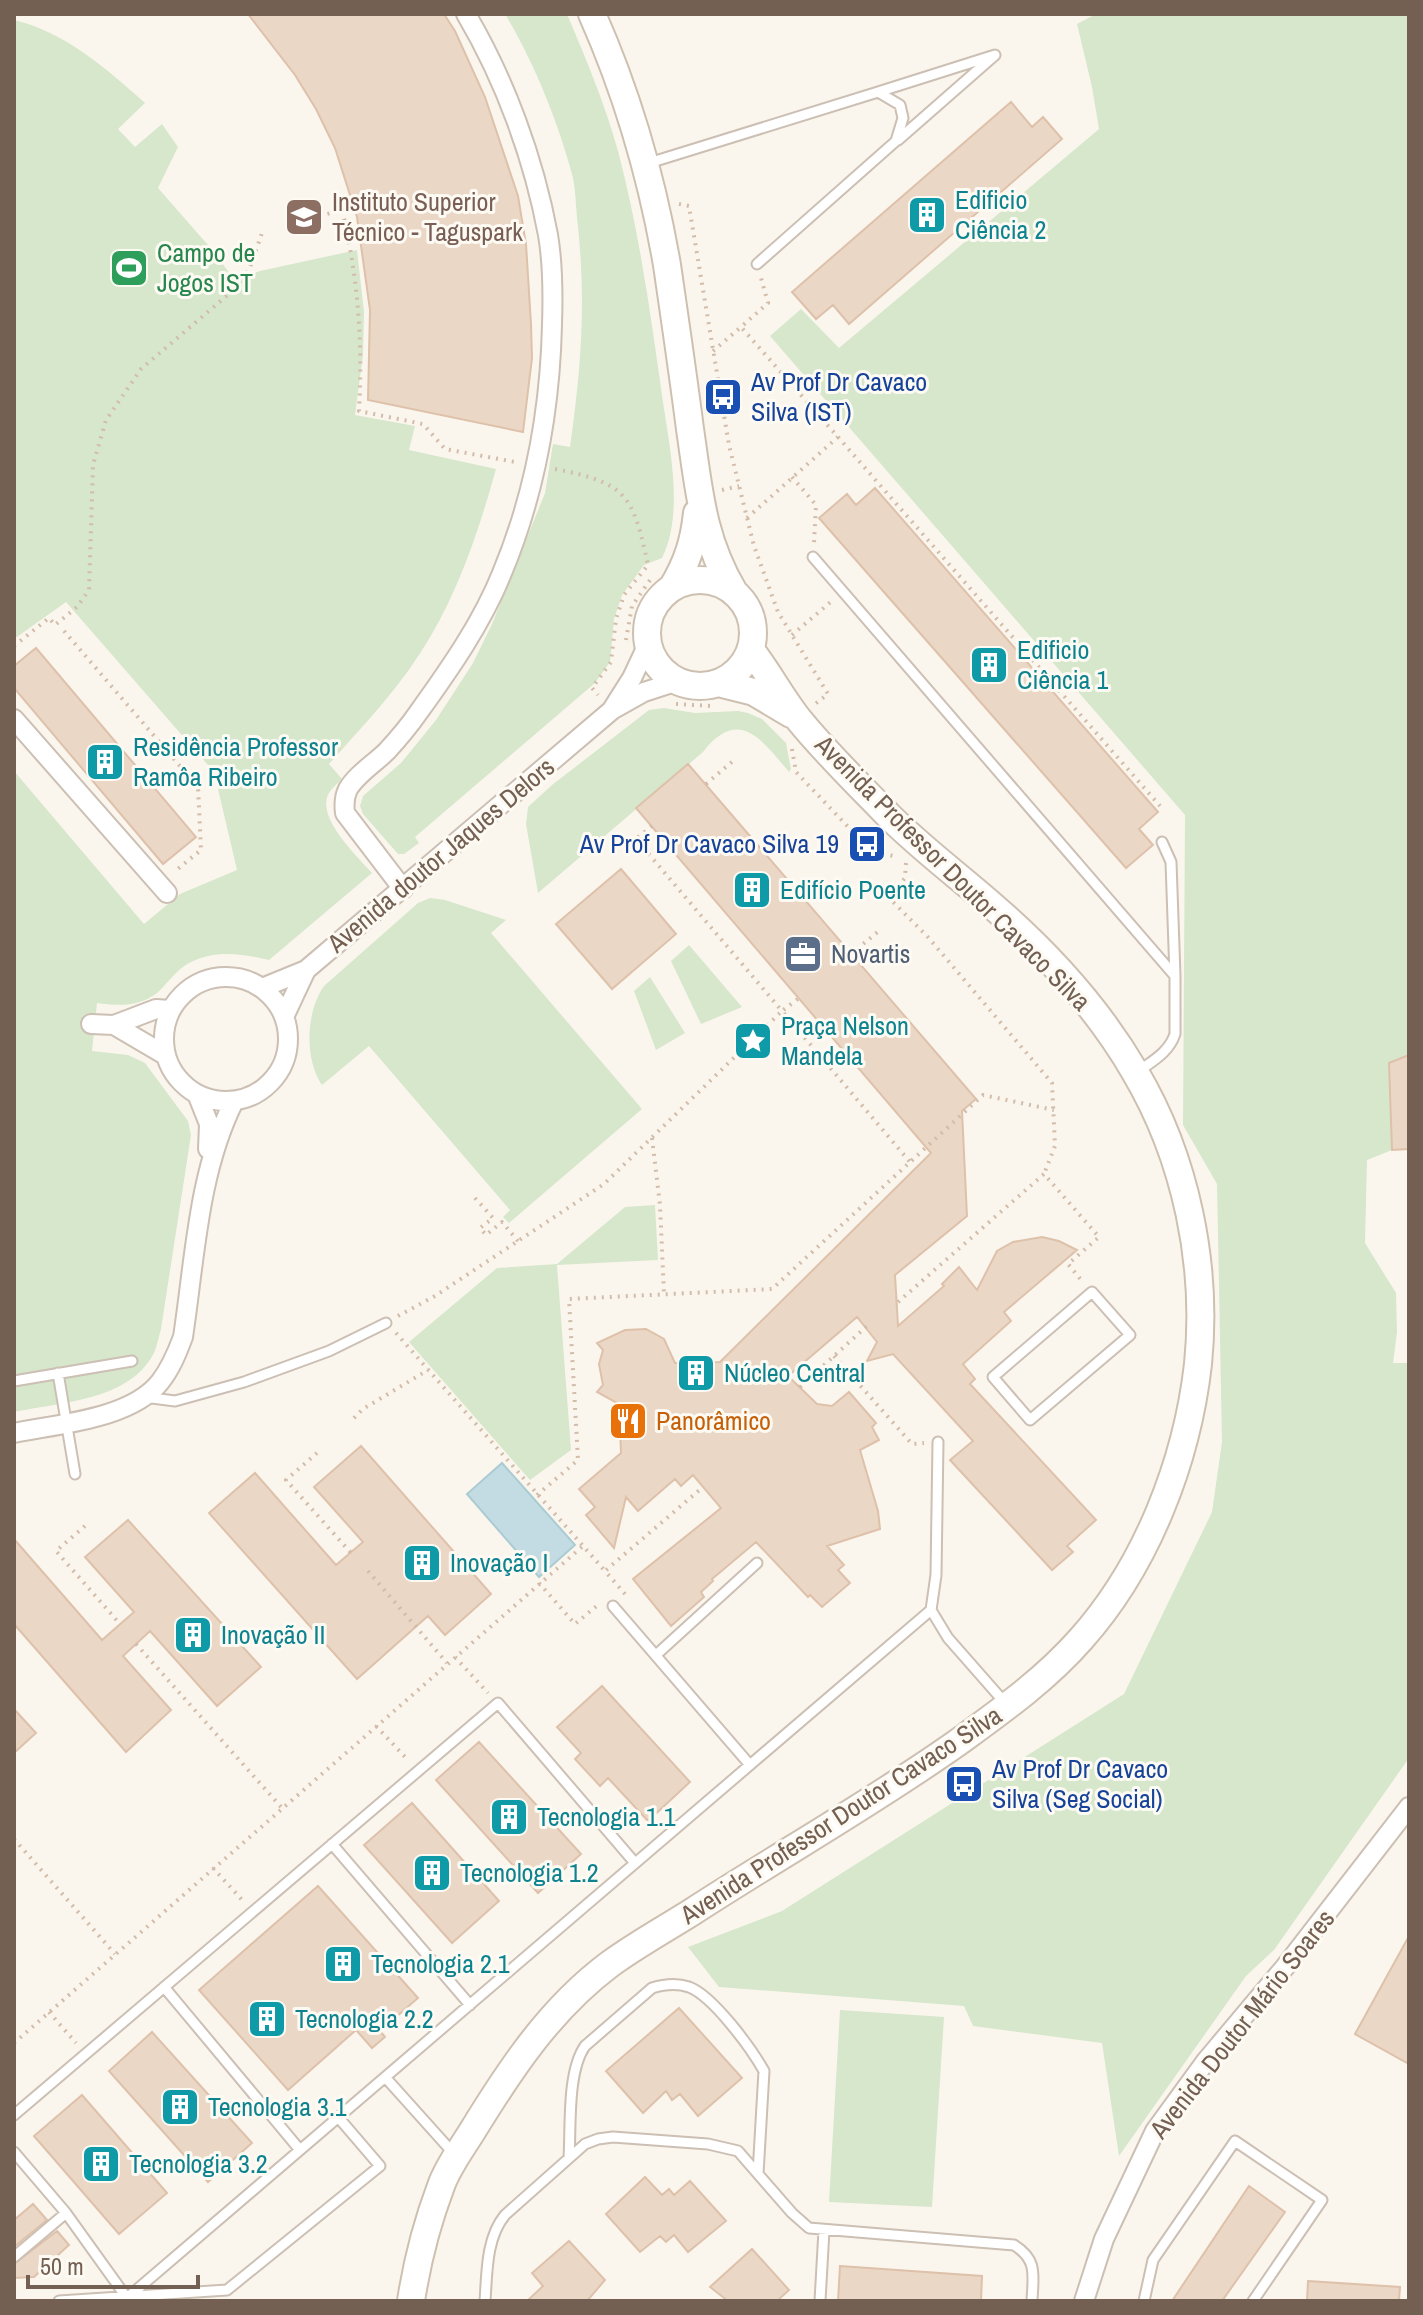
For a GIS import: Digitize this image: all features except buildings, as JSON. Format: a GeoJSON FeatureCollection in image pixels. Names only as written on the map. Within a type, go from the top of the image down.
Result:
{"type":"FeatureCollection","features":[{"type":"Feature","properties":{"kind":"main road"},"geometry":{"type":"LineString","coordinates":[[592,14],[614,64],[646,164],[666,263],[699,494],[711,546],[718,564],[752,618],[754,634],[751,650],[719,694],[691,685],[672,692],[665,672],[654,659],[648,644],[647,628],[651,613],[686,565],[699,494]]}},
{"type":"Feature","properties":{"kind":"main road"},"geometry":{"type":"LineString","coordinates":[[672,588],[704,580],[734,592]]}},
{"type":"Feature","properties":{"kind":"main road","name":"Avenida Professor Doutor Cavaco Silva"},"geometry":{"type":"LineString","coordinates":[[411,2301],[424,2240],[442,2180],[506,2076],[554,2014],[609,1965],[907,1778],[1050,1672],[1084,1636],[1135,1559],[1157,1518],[1180,1457],[1194,1393],[1201,1333],[1191,1224],[1178,1167],[1161,1122],[1136,1073],[1102,1021],[1060,971],[1000,912],[892,818],[798,718],[751,650]]}},
{"type":"Feature","properties":{"kind":"main road","name":"Avenida Professor Doutor Cavaco Silva"},"geometry":{"type":"LineString","coordinates":[[719,694],[754,692],[798,718]]}},
{"type":"Feature","properties":{"kind":"street"},"geometry":{"type":"LineString","coordinates":[[403,889],[345,813],[344,802],[348,790],[416,716],[481,616],[502,574],[537,465],[551,364],[553,289],[548,236],[528,156],[506,97],[466,14]]}},
{"type":"Feature","properties":{"kind":"street","name":"Avenida doutor Jaques Delors"},"geometry":{"type":"LineString","coordinates":[[612,710],[648,644]]}},
{"type":"Feature","properties":{"kind":"street","name":"Avenida doutor Jaques Delors"},"geometry":{"type":"LineString","coordinates":[[262,988],[306,970],[612,710],[644,692],[672,692]]}},
{"type":"Feature","properties":{"kind":"street"},"geometry":{"type":"LineString","coordinates":[[14,719],[163,888]]}},
{"type":"Feature","properties":{"kind":"street"},"geometry":{"type":"LineString","coordinates":[[284,1017],[306,970]]}},
{"type":"Feature","properties":{"kind":"street"},"geometry":{"type":"LineString","coordinates":[[211,978],[237,978],[262,988],[275,1001],[289,1035],[287,1054],[277,1075],[262,1091],[234,1101],[215,1100],[197,1094],[172,1071],[165,1055],[163,1040],[170,1010],[187,990],[211,978]]}},
{"type":"Feature","properties":{"kind":"street"},"geometry":{"type":"LineString","coordinates":[[91,1024],[114,1025],[156,1009],[170,1010]]}},
{"type":"Feature","properties":{"kind":"street"},"geometry":{"type":"LineString","coordinates":[[114,1025],[165,1055]]}},
{"type":"Feature","properties":{"kind":"street"},"geometry":{"type":"LineString","coordinates":[[14,1433],[131,1405],[158,1384],[174,1362],[183,1337],[207,1175],[209,1124],[197,1094]]}},
{"type":"Feature","properties":{"kind":"street"},"geometry":{"type":"LineString","coordinates":[[207,1175],[218,1133],[234,1101]]}},
{"type":"Feature","properties":{"kind":"street","name":"Avenida Doutor Mário Soares"},"geometry":{"type":"LineString","coordinates":[[1084,2301],[1104,2239],[1139,2161],[1162,2121],[1206,2061],[1285,1967],[1409,1807]]}},
{"type":"Feature","properties":{"kind":"lane"},"geometry":{"type":"LineString","coordinates":[[646,164],[995,55],[757,264]]}},
{"type":"Feature","properties":{"kind":"lane"},"geometry":{"type":"LineString","coordinates":[[878,92],[900,105],[903,118],[896,141]]}},
{"type":"Feature","properties":{"kind":"lane"},"geometry":{"type":"LineString","coordinates":[[813,557],[1175,976]]}},
{"type":"Feature","properties":{"kind":"lane"},"geometry":{"type":"LineString","coordinates":[[1136,1073],[1167,1050],[1175,1034],[1172,873],[1168,852],[1162,842]]}},
{"type":"Feature","properties":{"kind":"lane"},"geometry":{"type":"LineString","coordinates":[[1092,1292],[1130,1335],[1030,1420],[998,1390],[993,1377],[1092,1292]]}},
{"type":"Feature","properties":{"kind":"lane"},"geometry":{"type":"LineString","coordinates":[[142,1397],[175,1401],[218,1390],[329,1351],[386,1323]]}},
{"type":"Feature","properties":{"kind":"lane"},"geometry":{"type":"LineString","coordinates":[[14,1381],[132,1361]]}},
{"type":"Feature","properties":{"kind":"lane"},"geometry":{"type":"LineString","coordinates":[[58,1373],[75,1474]]}},
{"type":"Feature","properties":{"kind":"lane"},"geometry":{"type":"LineString","coordinates":[[938,1442],[936,1575],[931,1610],[948,1638],[1008,1706]]}},
{"type":"Feature","properties":{"kind":"lane"},"geometry":{"type":"LineString","coordinates":[[656,1655],[757,1563]]}},
{"type":"Feature","properties":{"kind":"lane"},"geometry":{"type":"LineString","coordinates":[[613,1606],[750,1765]]}},
{"type":"Feature","properties":{"kind":"lane"},"geometry":{"type":"LineString","coordinates":[[127,2298],[931,1610]]}},
{"type":"Feature","properties":{"kind":"lane"},"geometry":{"type":"LineString","coordinates":[[14,2115],[498,1703],[635,1863]]}},
{"type":"Feature","properties":{"kind":"lane"},"geometry":{"type":"LineString","coordinates":[[332,1844],[470,2005]]}},
{"type":"Feature","properties":{"kind":"lane"},"geometry":{"type":"LineString","coordinates":[[569,2158],[574,2075],[585,2046],[652,1988],[679,1984],[692,1988],[713,2006],[764,2071],[758,2174]]}},
{"type":"Feature","properties":{"kind":"lane"},"geometry":{"type":"LineString","coordinates":[[164,1987],[300,2150]]}},
{"type":"Feature","properties":{"kind":"lane"},"geometry":{"type":"LineString","coordinates":[[385,2077],[456,2157]]}},
{"type":"Feature","properties":{"kind":"lane"},"geometry":{"type":"LineString","coordinates":[[59,2301],[227,2290],[380,2166],[338,2117]]}},
{"type":"Feature","properties":{"kind":"lane"},"geometry":{"type":"LineString","coordinates":[[485,2301],[487,2269],[496,2226],[585,2144],[613,2137],[708,2144],[738,2151],[809,2228],[1014,2245],[1027,2253],[1033,2269],[1032,2301]]}},
{"type":"Feature","properties":{"kind":"lane"},"geometry":{"type":"LineString","coordinates":[[1144,2301],[1153,2260],[1235,2141],[1322,2200],[1253,2301]]}},
{"type":"Feature","properties":{"kind":"lane"},"geometry":{"type":"LineString","coordinates":[[14,2152],[66,2213],[127,2298]]}},
{"type":"Feature","properties":{"kind":"lane"},"geometry":{"type":"LineString","coordinates":[[14,2257],[66,2213]]}},
{"type":"Feature","properties":{"kind":"lane"},"geometry":{"type":"LineString","coordinates":[[820,2301],[824,2230]]}},
{"type":"Feature","properties":{"kind":"path"},"geometry":{"type":"LineString","coordinates":[[672,203],[689,206],[729,445],[766,582],[778,612],[828,694],[783,731],[790,739],[796,772],[870,850],[906,860],[905,878],[888,897],[927,936],[1052,1083],[1055,1146],[1044,1174],[898,1302]]}},
{"type":"Feature","properties":{"kind":"path"},"geometry":{"type":"LineString","coordinates":[[312,218],[342,210],[355,268],[361,328],[359,411],[423,424],[445,449],[592,476],[615,486],[627,498],[638,524],[648,565],[624,595],[616,619],[611,662],[592,688],[598,696]]}},
{"type":"Feature","properties":{"kind":"path"},"geometry":{"type":"LineString","coordinates":[[14,646],[49,618],[55,625],[77,607],[89,590],[93,465],[106,420],[141,369],[230,293],[249,270],[262,233]]}},
{"type":"Feature","properties":{"kind":"path"},"geometry":{"type":"LineString","coordinates":[[713,351],[768,303],[757,264]]}},
{"type":"Feature","properties":{"kind":"path"},"geometry":{"type":"LineString","coordinates":[[741,327],[1160,806]]}},
{"type":"Feature","properties":{"kind":"path"},"geometry":{"type":"LineString","coordinates":[[747,518],[838,437]]}},
{"type":"Feature","properties":{"kind":"path"},"geometry":{"type":"LineString","coordinates":[[792,477],[816,505],[813,557]]}},
{"type":"Feature","properties":{"kind":"path"},"geometry":{"type":"LineString","coordinates":[[792,635],[842,591]]}},
{"type":"Feature","properties":{"kind":"path"},"geometry":{"type":"LineString","coordinates":[[64,631],[198,787],[201,850],[163,888]]}},
{"type":"Feature","properties":{"kind":"path"},"geometry":{"type":"LineString","coordinates":[[672,692],[691,706],[719,694]]}},
{"type":"Feature","properties":{"kind":"path"},"geometry":{"type":"LineString","coordinates":[[706,784],[733,761]]}},
{"type":"Feature","properties":{"kind":"path"},"geometry":{"type":"LineString","coordinates":[[652,826],[636,839],[910,1162]]}},
{"type":"Feature","properties":{"kind":"path"},"geometry":{"type":"LineString","coordinates":[[851,954],[880,930]]}},
{"type":"Feature","properties":{"kind":"path"},"geometry":{"type":"LineString","coordinates":[[539,1583],[575,1624],[619,1587],[386,1323],[435,1296],[604,1184],[799,998]]}},
{"type":"Feature","properties":{"kind":"path"},"geometry":{"type":"LineString","coordinates":[[537,1495],[578,1460],[569,1299],[772,1289],[983,1095],[1054,1110]]}},
{"type":"Feature","properties":{"kind":"path"},"geometry":{"type":"LineString","coordinates":[[652,1138],[660,1205],[664,1294]]}},
{"type":"Feature","properties":{"kind":"path"},"geometry":{"type":"LineString","coordinates":[[1044,1174],[1099,1237],[1068,1264],[1092,1292]]}},
{"type":"Feature","properties":{"kind":"path"},"geometry":{"type":"LineString","coordinates":[[475,1198],[493,1218],[480,1228],[486,1235],[502,1222],[518,1241]]}},
{"type":"Feature","properties":{"kind":"path"},"geometry":{"type":"LineString","coordinates":[[800,1387],[868,1325]]}},
{"type":"Feature","properties":{"kind":"path"},"geometry":{"type":"LineString","coordinates":[[834,1356],[912,1444],[938,1442]]}},
{"type":"Feature","properties":{"kind":"path"},"geometry":{"type":"LineString","coordinates":[[354,1418],[363,1409],[428,1370]]}},
{"type":"Feature","properties":{"kind":"path"},"geometry":{"type":"LineString","coordinates":[[317,1453],[286,1480],[351,1553]]}},
{"type":"Feature","properties":{"kind":"path"},"geometry":{"type":"LineString","coordinates":[[605,1571],[703,1487]]}},
{"type":"Feature","properties":{"kind":"path"},"geometry":{"type":"LineString","coordinates":[[85,1526],[56,1551],[120,1624]]}},
{"type":"Feature","properties":{"kind":"path"},"geometry":{"type":"LineString","coordinates":[[14,2043],[583,1546]]}},
{"type":"Feature","properties":{"kind":"path"},"geometry":{"type":"LineString","coordinates":[[368,1571],[447,1663]]}},
{"type":"Feature","properties":{"kind":"path"},"geometry":{"type":"LineString","coordinates":[[136,1644],[282,1808]]}},
{"type":"Feature","properties":{"kind":"path"},"geometry":{"type":"LineString","coordinates":[[455,1657],[498,1703]]}},
{"type":"Feature","properties":{"kind":"path"},"geometry":{"type":"LineString","coordinates":[[376,1726],[418,1771]]}},
{"type":"Feature","properties":{"kind":"path"},"geometry":{"type":"LineString","coordinates":[[14,1839],[115,1954]]}},
{"type":"Feature","properties":{"kind":"path"},"geometry":{"type":"LineString","coordinates":[[213,1868],[252,1912]]}},
{"type":"Feature","properties":{"kind":"path"},"geometry":{"type":"LineString","coordinates":[[49,2012],[86,2053]]}},
{"type":"Feature","properties":{"kind":"green space"},"geometry":{"type":"Polygon","coordinates":[[[505,14],[567,14],[607,116],[626,182],[644,276],[672,460],[672,522],[662,558],[644,565],[622,595],[614,619],[610,662],[595,683],[415,837],[419,843],[404,854],[398,854],[363,814],[360,806],[363,796],[401,763],[436,720],[473,663],[545,493],[553,444],[570,447],[574,419],[582,310],[573,178],[545,94],[505,14]]]}},
{"type":"Feature","properties":{"kind":"green space"},"geometry":{"type":"Polygon","coordinates":[[[1096,14],[1409,14],[1409,1055],[1389,1064],[1392,1150],[1367,1160],[1365,1243],[1396,1293],[1397,1332],[1393,1363],[1409,1363],[1409,1758],[1274,1950],[1246,1976],[1119,2156],[1102,2043],[973,2026],[964,2006],[719,1987],[688,1947],[782,1911],[1124,1694],[1212,1512],[1222,1442],[1217,1184],[1183,1125],[1185,815],[770,336],[801,309],[839,348],[1099,129],[1077,24],[1096,14]]]}},
{"type":"Feature","properties":{"kind":"green space"},"geometry":{"type":"Polygon","coordinates":[[[14,20],[51,33],[68,43],[145,103],[118,129],[135,147],[162,124],[178,147],[158,188],[215,253],[230,274],[227,284],[260,271],[357,250],[364,312],[363,355],[355,415],[415,426],[409,450],[496,469],[465,565],[432,634],[398,684],[329,764],[342,779],[329,793],[326,803],[332,824],[372,873],[269,960],[239,955],[209,956],[184,966],[157,993],[143,1001],[120,1005],[97,1003],[92,1051],[128,1055],[145,1063],[188,1121],[191,1135],[161,1329],[154,1353],[143,1369],[128,1381],[92,1397],[14,1412],[14,771],[144,924],[180,894],[237,870],[214,772],[66,602],[14,639],[14,20]]]}},
{"type":"Feature","properties":{"kind":"green space"},"geometry":{"type":"Polygon","coordinates":[[[664,708],[695,713],[738,711],[762,719],[786,743],[791,769],[789,772],[759,739],[739,730],[728,731],[716,738],[538,893],[526,824],[528,807],[649,710],[664,708]]]}},
{"type":"Feature","properties":{"kind":"green space"},"geometry":{"type":"Polygon","coordinates":[[[430,898],[506,920],[491,933],[642,1109],[509,1223],[503,1217],[510,1210],[369,1046],[322,1085],[312,1062],[311,1021],[324,986],[418,903],[430,898]]]}},
{"type":"Feature","properties":{"kind":"green space"},"geometry":{"type":"Polygon","coordinates":[[[689,945],[742,1007],[701,1024],[671,961],[689,945]]]}},
{"type":"Feature","properties":{"kind":"green space"},"geometry":{"type":"Polygon","coordinates":[[[650,977],[685,1033],[656,1050],[634,991],[650,977]]]}},
{"type":"Feature","properties":{"kind":"green space"},"geometry":{"type":"Polygon","coordinates":[[[655,1205],[658,1260],[557,1265],[571,1450],[530,1480],[409,1342],[497,1268],[557,1264],[625,1207],[655,1205]]]}},
{"type":"Feature","properties":{"kind":"green space"},"geometry":{"type":"Polygon","coordinates":[[[840,2010],[944,2017],[932,2207],[829,2202],[840,2010]]]}},
{"type":"Feature","properties":{"kind":"water"},"geometry":{"type":"Polygon","coordinates":[[[502,1463],[575,1545],[539,1577],[467,1494],[502,1463]]]}},
{"type":"Feature","properties":{"kind":"place","name":"Edificio Ciência 2"},"geometry":{"type":"Point","coordinates":[927,215]}},
{"type":"Feature","properties":{"kind":"place","name":"Instituto Superior Técnico - Taguspark"},"geometry":{"type":"Point","coordinates":[304,217]}},
{"type":"Feature","properties":{"kind":"place","name":"Campo de Jogos IST"},"geometry":{"type":"Point","coordinates":[129,268]}},
{"type":"Feature","properties":{"kind":"place","name":"Av Prof Dr Cavaco Silva (IST)"},"geometry":{"type":"Point","coordinates":[723,397]}},
{"type":"Feature","properties":{"kind":"place","name":"Edificio Ciência 1"},"geometry":{"type":"Point","coordinates":[989,665]}},
{"type":"Feature","properties":{"kind":"place","name":"Residência Professor Ramôa Ribeiro"},"geometry":{"type":"Point","coordinates":[105,762]}},
{"type":"Feature","properties":{"kind":"place","name":"Av Prof Dr Cavaco Silva 19"},"geometry":{"type":"Point","coordinates":[867,844]}},
{"type":"Feature","properties":{"kind":"place","name":"Edifício Poente"},"geometry":{"type":"Point","coordinates":[752,890]}},
{"type":"Feature","properties":{"kind":"place","name":"Novartis"},"geometry":{"type":"Point","coordinates":[803,954]}},
{"type":"Feature","properties":{"kind":"place","name":"Praça Nelson Mandela"},"geometry":{"type":"Point","coordinates":[753,1041]}},
{"type":"Feature","properties":{"kind":"place","name":"Núcleo Central"},"geometry":{"type":"Point","coordinates":[696,1373]}},
{"type":"Feature","properties":{"kind":"place","name":"Panorâmico"},"geometry":{"type":"Point","coordinates":[628,1421]}},
{"type":"Feature","properties":{"kind":"place","name":"Inovação I"},"geometry":{"type":"Point","coordinates":[422,1563]}},
{"type":"Feature","properties":{"kind":"place","name":"Inovação II"},"geometry":{"type":"Point","coordinates":[193,1635]}},
{"type":"Feature","properties":{"kind":"place","name":"Av Prof Dr Cavaco Silva (Seg Social)"},"geometry":{"type":"Point","coordinates":[964,1784]}},
{"type":"Feature","properties":{"kind":"place","name":"Tecnologia 1.1"},"geometry":{"type":"Point","coordinates":[509,1817]}},
{"type":"Feature","properties":{"kind":"place","name":"Tecnologia 1.2"},"geometry":{"type":"Point","coordinates":[432,1873]}},
{"type":"Feature","properties":{"kind":"place","name":"Tecnologia 2.1"},"geometry":{"type":"Point","coordinates":[343,1964]}},
{"type":"Feature","properties":{"kind":"place","name":"Tecnologia 2.2"},"geometry":{"type":"Point","coordinates":[267,2019]}},
{"type":"Feature","properties":{"kind":"place","name":"Tecnologia 3.1"},"geometry":{"type":"Point","coordinates":[180,2107]}},
{"type":"Feature","properties":{"kind":"place","name":"Tecnologia 3.2"},"geometry":{"type":"Point","coordinates":[101,2164]}}]}
